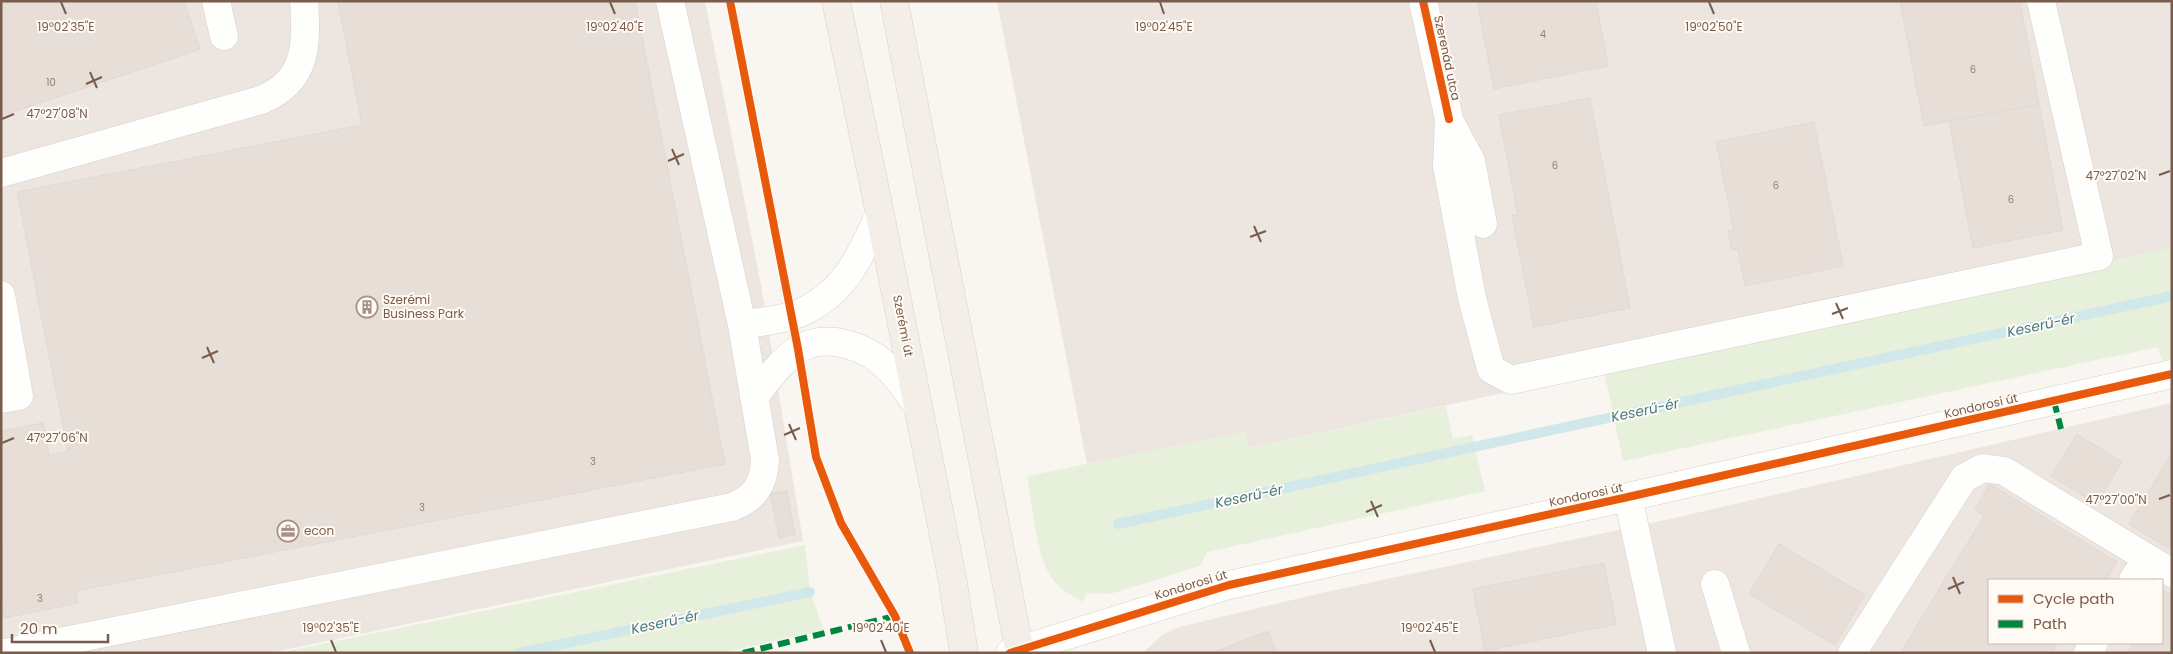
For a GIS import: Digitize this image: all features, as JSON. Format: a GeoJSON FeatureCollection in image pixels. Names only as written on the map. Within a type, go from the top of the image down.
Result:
{"type":"FeatureCollection","features":[{"type":"Feature","properties":{"kind":"main road","name":"Szerémi út"},"geometry":{"type":"LineString","coordinates":[[836,1],[952,577],[964,653]]}},
{"type":"Feature","properties":{"kind":"main road"},"geometry":{"type":"LineString","coordinates":[[894,1],[1017,652]]}},
{"type":"Feature","properties":{"kind":"street"},"geometry":{"type":"LineString","coordinates":[[216,1],[224,36]]}},
{"type":"Feature","properties":{"kind":"street"},"geometry":{"type":"LineString","coordinates":[[1,173],[261,100],[278,93],[289,84],[300,64],[304,49],[304,1]]}},
{"type":"Feature","properties":{"kind":"street"},"geometry":{"type":"LineString","coordinates":[[4,653],[732,507],[754,495],[765,475],[765,460],[742,325],[670,1]]}},
{"type":"Feature","properties":{"kind":"street","name":"Szerenád utca"},"geometry":{"type":"LineString","coordinates":[[1423,1],[1449,119]]}},
{"type":"Feature","properties":{"kind":"street"},"geometry":{"type":"LineString","coordinates":[[1449,119],[1447,166],[1472,298],[1491,370],[1511,380],[2099,256],[2041,1]]}},
{"type":"Feature","properties":{"kind":"street"},"geometry":{"type":"LineString","coordinates":[[1449,119],[1471,161],[1483,224]]}},
{"type":"Feature","properties":{"kind":"street"},"geometry":{"type":"LineString","coordinates":[[742,325],[806,311],[832,293],[854,269],[880,214]]}},
{"type":"Feature","properties":{"kind":"street"},"geometry":{"type":"LineString","coordinates":[[1,295],[19,396],[1,399]]}},
{"type":"Feature","properties":{"kind":"street"},"geometry":{"type":"LineString","coordinates":[[754,397],[774,372],[798,349],[834,342],[868,352],[890,369],[918,406]]}},
{"type":"Feature","properties":{"kind":"street","name":"Kondorosi út"},"geometry":{"type":"LineString","coordinates":[[1017,652],[1228,585],[2172,374]]}},
{"type":"Feature","properties":{"kind":"street"},"geometry":{"type":"LineString","coordinates":[[1852,653],[1964,478],[1983,468],[2004,471],[2140,569],[2172,573]]}},
{"type":"Feature","properties":{"kind":"street"},"geometry":{"type":"LineString","coordinates":[[1628,497],[1662,653]]}},
{"type":"Feature","properties":{"kind":"street"},"geometry":{"type":"LineString","coordinates":[[1715,584],[1736,653]]}},
{"type":"Feature","properties":{"kind":"shaded area","name":"Szerémi Business Park"},"geometry":{"type":"Polygon","coordinates":[[[1,1],[705,1],[761,285],[803,541],[270,653],[1,653],[1,1]]]}},
{"type":"Feature","properties":{"kind":"shaded area"},"geometry":{"type":"Polygon","coordinates":[[[997,1],[2172,1],[2172,248],[1249,448],[1244,432],[1087,464],[997,1]]]}},
{"type":"Feature","properties":{"kind":"shaded area"},"geometry":{"type":"Polygon","coordinates":[[[2172,403],[2172,653],[1143,653],[1162,635],[1179,627],[1326,592],[1670,519],[2172,403]]]}},
{"type":"Feature","properties":{"kind":"green space"},"geometry":{"type":"Polygon","coordinates":[[[2172,248],[2172,359],[2162,361],[2158,347],[1623,461],[1604,371],[2172,248]]]}},
{"type":"Feature","properties":{"kind":"green space"},"geometry":{"type":"Polygon","coordinates":[[[1446,406],[1453,439],[1472,435],[1485,491],[1207,552],[1200,566],[1110,594],[1086,593],[1083,602],[1056,584],[1045,565],[1038,541],[1027,476],[1244,432],[1250,448],[1446,406]]]}},
{"type":"Feature","properties":{"kind":"green space"},"geometry":{"type":"Polygon","coordinates":[[[805,545],[810,592],[824,630],[719,653],[278,653],[805,545]]]}},
{"type":"Feature","properties":{"kind":"building"},"geometry":{"type":"Polygon","coordinates":[[[12,1],[184,1],[200,49],[1,116],[1,5],[12,1]]]}},
{"type":"Feature","properties":{"kind":"building","name":"Szerémi Business Park"},"geometry":{"type":"Polygon","coordinates":[[[338,1],[635,1],[725,464],[75,591],[78,603],[3,618],[1,431],[43,423],[49,455],[68,451],[17,192],[362,125],[338,1]]]}},
{"type":"Feature","properties":{"kind":"building"},"geometry":{"type":"Polygon","coordinates":[[[1477,1],[1596,1],[1608,66],[1494,89],[1477,1]]]}},
{"type":"Feature","properties":{"kind":"building"},"geometry":{"type":"Polygon","coordinates":[[[1900,1],[2020,1],[2039,104],[1924,126],[1900,1]]]}},
{"type":"Feature","properties":{"kind":"building"},"geometry":{"type":"Polygon","coordinates":[[[1590,98],[1630,308],[1534,327],[1512,216],[1518,215],[1499,115],[1590,98]]]}},
{"type":"Feature","properties":{"kind":"building"},"geometry":{"type":"Polygon","coordinates":[[[2039,104],[2063,230],[1973,248],[1949,121],[2039,104]]]}},
{"type":"Feature","properties":{"kind":"building"},"geometry":{"type":"Polygon","coordinates":[[[1814,122],[1843,266],[1745,286],[1738,249],[1732,250],[1728,231],[1734,230],[1716,142],[1814,122]]]}},
{"type":"Feature","properties":{"kind":"building"},"geometry":{"type":"Polygon","coordinates":[[[2077,434],[2122,462],[2097,504],[2051,476],[2077,434]]]}},
{"type":"Feature","properties":{"kind":"building"},"geometry":{"type":"Polygon","coordinates":[[[2172,453],[2172,550],[2129,524],[2172,453]]]}},
{"type":"Feature","properties":{"kind":"building"},"geometry":{"type":"Polygon","coordinates":[[[1990,484],[2117,562],[2107,579],[1988,579],[1988,644],[2057,644],[2052,653],[1900,653],[1984,516],[1975,509],[1990,484]]]}},
{"type":"Feature","properties":{"kind":"building"},"geometry":{"type":"Polygon","coordinates":[[[787,491],[795,534],[779,538],[770,494],[787,491]]]}},
{"type":"Feature","properties":{"kind":"building"},"geometry":{"type":"Polygon","coordinates":[[[1779,544],[1865,595],[1835,645],[1749,594],[1779,544]]]}},
{"type":"Feature","properties":{"kind":"building"},"geometry":{"type":"Polygon","coordinates":[[[1604,563],[1616,624],[1485,651],[1473,589],[1604,563]]]}},
{"type":"Feature","properties":{"kind":"building"},"geometry":{"type":"Polygon","coordinates":[[[2165,591],[2172,596],[2172,653],[2128,653],[2133,644],[2163,644],[2163,595],[2165,591]]]}},
{"type":"Feature","properties":{"kind":"building"},"geometry":{"type":"Polygon","coordinates":[[[1268,631],[1277,653],[1212,653],[1268,631]]]}},
{"type":"Feature","properties":{"kind":"waterway","name":"Keserű-ér"},"geometry":{"type":"LineString","coordinates":[[1118,524],[2172,296]]}},
{"type":"Feature","properties":{"kind":"waterway","name":"Keserű-ér"},"geometry":{"type":"LineString","coordinates":[[519,653],[810,592]]}},
{"type":"Feature","properties":{"kind":"marked path"},"geometry":{"type":"LineString","coordinates":[[2054,401],[2061,429]]}},
{"type":"Feature","properties":{"kind":"marked path"},"geometry":{"type":"LineString","coordinates":[[743,653],[895,616]]}},
{"type":"Feature","properties":{"kind":"cycle path"},"geometry":{"type":"LineString","coordinates":[[730,1],[798,349],[816,457],[841,523],[895,616],[910,653]]}},
{"type":"Feature","properties":{"kind":"cycle path"},"geometry":{"type":"LineString","coordinates":[[1423,1],[1449,119]]}},
{"type":"Feature","properties":{"kind":"cycle path"},"geometry":{"type":"LineString","coordinates":[[1010,653],[1229,585],[2172,374]]}},
{"type":"Feature","properties":{"kind":"place","name":"Szerémi Business Park"},"geometry":{"type":"Point","coordinates":[367,307]}},
{"type":"Feature","properties":{"kind":"place","name":"econ"},"geometry":{"type":"Point","coordinates":[288,531]}}]}
